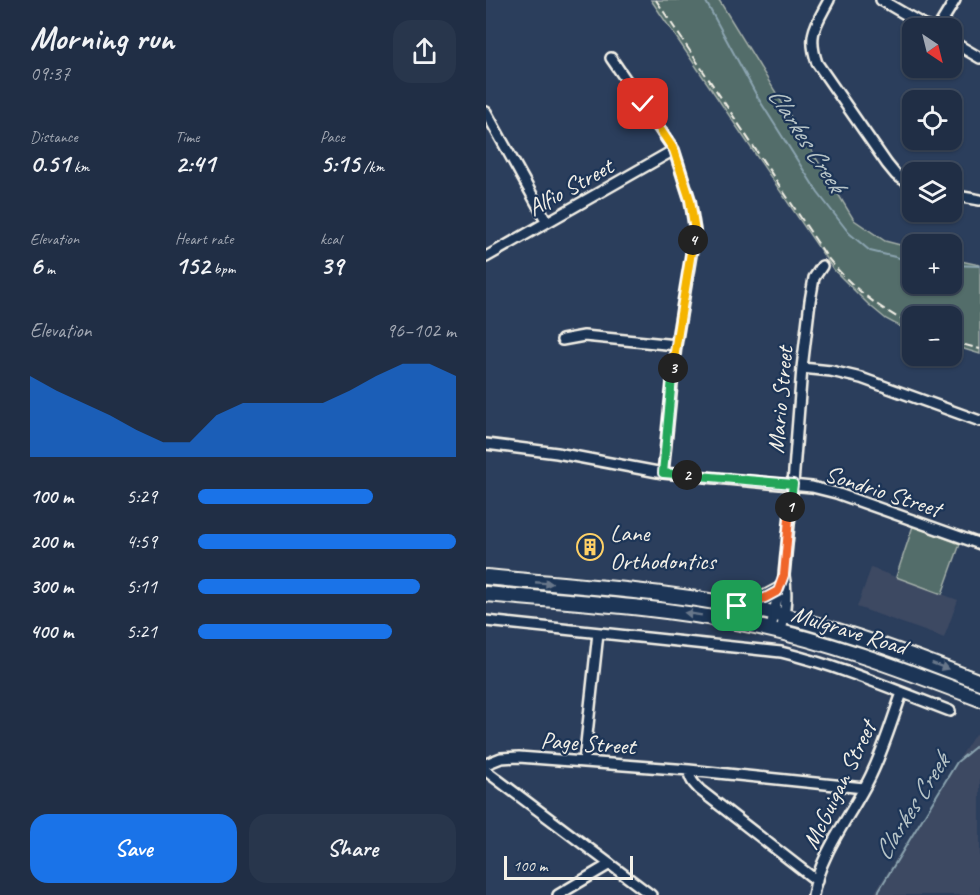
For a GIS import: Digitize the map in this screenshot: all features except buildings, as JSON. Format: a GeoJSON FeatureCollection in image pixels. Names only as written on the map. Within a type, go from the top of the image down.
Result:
{"type":"FeatureCollection","features":[{"type":"Feature","properties":{"kind":"main road","name":"Mulgrave Road"},"geometry":{"type":"LineString","coordinates":[[486,577],[675,596],[737,606],[865,639],[980,682]]}},
{"type":"Feature","properties":{"kind":"main road"},"geometry":{"type":"LineString","coordinates":[[737,606],[765,598],[778,591]]}},
{"type":"Feature","properties":{"kind":"main road","name":"Mulgrave Road"},"geometry":{"type":"LineString","coordinates":[[486,594],[686,613],[776,630],[882,662],[980,699]]}},
{"type":"Feature","properties":{"kind":"street"},"geometry":{"type":"LineString","coordinates":[[829,0],[813,29],[813,52],[818,63],[887,165],[902,179]]}},
{"type":"Feature","properties":{"kind":"street"},"geometry":{"type":"LineString","coordinates":[[881,0],[912,18]]}},
{"type":"Feature","properties":{"kind":"street"},"geometry":{"type":"LineString","coordinates":[[944,18],[955,0]]}},
{"type":"Feature","properties":{"kind":"street"},"geometry":{"type":"LineString","coordinates":[[962,47],[980,58]]}},
{"type":"Feature","properties":{"kind":"street"},"geometry":{"type":"LineString","coordinates":[[611,58],[674,150],[690,200],[695,231],[676,345],[663,473]]}},
{"type":"Feature","properties":{"kind":"street"},"geometry":{"type":"LineString","coordinates":[[486,112],[548,222]]}},
{"type":"Feature","properties":{"kind":"street","name":"Alfio Street"},"geometry":{"type":"LineString","coordinates":[[486,257],[674,150]]}},
{"type":"Feature","properties":{"kind":"street"},"geometry":{"type":"LineString","coordinates":[[962,197],[980,200]]}},
{"type":"Feature","properties":{"kind":"street","name":"Mario Street"},"geometry":{"type":"LineString","coordinates":[[776,630],[786,588],[784,575],[801,368],[814,279],[822,266]]}},
{"type":"Feature","properties":{"kind":"street"},"geometry":{"type":"LineString","coordinates":[[562,340],[584,336],[676,345]]}},
{"type":"Feature","properties":{"kind":"street"},"geometry":{"type":"LineString","coordinates":[[801,368],[831,371],[861,378],[980,421]]}},
{"type":"Feature","properties":{"kind":"street","name":"Sondrio Street"},"geometry":{"type":"LineString","coordinates":[[486,444],[556,453],[663,473],[812,487],[836,493],[980,544]]}},
{"type":"Feature","properties":{"kind":"street","name":"Mario Street"},"geometry":{"type":"LineString","coordinates":[[779,615],[778,591],[784,575]]}},
{"type":"Feature","properties":{"kind":"street","name":"Mulgrave Road"},"geometry":{"type":"LineString","coordinates":[[486,621],[781,652],[807,659],[950,711]]}},
{"type":"Feature","properties":{"kind":"street"},"geometry":{"type":"LineString","coordinates":[[584,762],[598,633]]}},
{"type":"Feature","properties":{"kind":"street","name":"McGuigan Street"},"geometry":{"type":"LineString","coordinates":[[813,895],[821,867],[833,842],[879,758],[902,693]]}},
{"type":"Feature","properties":{"kind":"street","name":"Page Street"},"geometry":{"type":"LineString","coordinates":[[486,764],[510,757],[689,770],[864,788]]}},
{"type":"Feature","properties":{"kind":"street"},"geometry":{"type":"LineString","coordinates":[[689,770],[688,776],[700,790],[816,881]]}},
{"type":"Feature","properties":{"kind":"street"},"geometry":{"type":"LineString","coordinates":[[486,771],[651,895]]}},
{"type":"Feature","properties":{"kind":"street"},"geometry":{"type":"LineString","coordinates":[[558,895],[610,864]]}},
{"type":"Feature","properties":{"kind":"shaded area"},"geometry":{"type":"Polygon","coordinates":[[[871,568],[958,600],[944,638],[857,607],[871,568]]]}},
{"type":"Feature","properties":{"kind":"shaded area"},"geometry":{"type":"Polygon","coordinates":[[[975,734],[980,735],[980,895],[873,895],[975,734]]]}},
{"type":"Feature","properties":{"kind":"green space"},"geometry":{"type":"Polygon","coordinates":[[[651,0],[719,0],[854,220],[885,241],[902,245],[902,294],[962,294],[962,261],[980,265],[980,354],[962,348],[962,306],[902,306],[902,328],[886,319],[868,304],[833,269],[651,0]]]}},
{"type":"Feature","properties":{"kind":"green space"},"geometry":{"type":"Polygon","coordinates":[[[913,526],[960,544],[942,594],[896,577],[913,526]]]}},
{"type":"Feature","properties":{"kind":"waterway","name":"Clarkes Creek"},"geometry":{"type":"LineString","coordinates":[[705,0],[758,98],[818,193],[849,233],[870,251],[902,259]]}},
{"type":"Feature","properties":{"kind":"waterway","name":"Clarkes Creek"},"geometry":{"type":"LineString","coordinates":[[962,265],[980,266]]}},
{"type":"Feature","properties":{"kind":"waterway","name":"Clarkes Creek"},"geometry":{"type":"LineString","coordinates":[[878,895],[957,762],[980,743]]}},
{"type":"Feature","properties":{"kind":"railway"},"geometry":{"type":"LineString","coordinates":[[656,0],[827,257],[845,278],[866,296],[902,320]]}},
{"type":"Feature","properties":{"kind":"railway"},"geometry":{"type":"LineString","coordinates":[[962,344],[980,349]]}},
{"type":"Feature","properties":{"kind":"place","name":"Lane Orthodontics"},"geometry":{"type":"Point","coordinates":[590,547]}},
{"type":"Feature","properties":{"kind":"route"},"geometry":{"type":"LineString","coordinates":[[643,104],[674,150],[690,200],[695,231],[676,345],[663,473],[793,484],[784,575],[778,591],[765,598],[737,606]]}}]}
